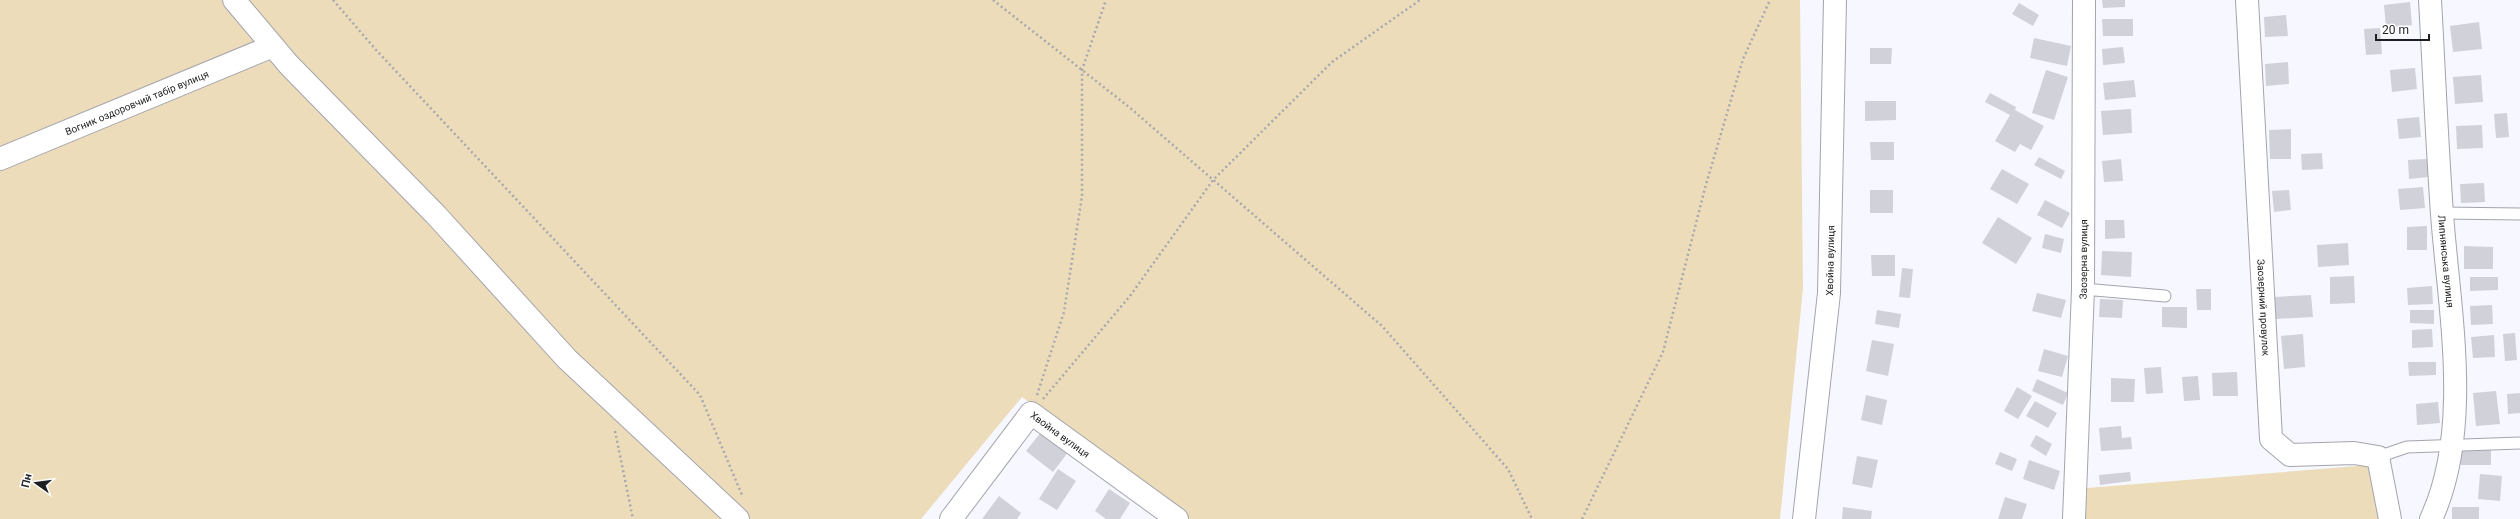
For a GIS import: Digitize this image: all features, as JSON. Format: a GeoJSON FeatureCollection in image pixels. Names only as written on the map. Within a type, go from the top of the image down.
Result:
{"type":"FeatureCollection","features":[{"type":"Feature","properties":{"kind":"street"},"geometry":{"type":"LineString","coordinates":[[234,0],[273,46],[436,215],[567,358],[738,519]]}},
{"type":"Feature","properties":{"kind":"street","name":"Хвойна вулиця"},"geometry":{"type":"LineString","coordinates":[[1804,519],[1829,293],[1835,0]]}},
{"type":"Feature","properties":{"kind":"street","name":"Заозерна вулиця"},"geometry":{"type":"LineString","coordinates":[[2074,519],[2083,289],[2084,0]]}},
{"type":"Feature","properties":{"kind":"street","name":"Заозерний провулок"},"geometry":{"type":"LineString","coordinates":[[2247,0],[2271,439],[2290,455],[2354,453],[2378,458]]}},
{"type":"Feature","properties":{"kind":"street","name":"Липнянська вулиця"},"geometry":{"type":"LineString","coordinates":[[2430,0],[2442,213],[2454,363],[2452,447],[2431,519]]}},
{"type":"Feature","properties":{"kind":"street","name":"Вогник оздоровчий табір вулиця"},"geometry":{"type":"LineString","coordinates":[[0,159],[273,46]]}},
{"type":"Feature","properties":{"kind":"street","name":"Хвойна вулиця"},"geometry":{"type":"LineString","coordinates":[[951,519],[1031,413],[1177,519]]}},
{"type":"Feature","properties":{"kind":"street"},"geometry":{"type":"LineString","coordinates":[[2378,458],[2390,519]]}},
{"type":"Feature","properties":{"kind":"lane"},"geometry":{"type":"LineString","coordinates":[[2442,213],[2520,214]]}},
{"type":"Feature","properties":{"kind":"lane"},"geometry":{"type":"LineString","coordinates":[[2083,289],[2165,296]]}},
{"type":"Feature","properties":{"kind":"lane"},"geometry":{"type":"LineString","coordinates":[[2378,458],[2407,447],[2452,447],[2520,443]]}},
{"type":"Feature","properties":{"kind":"path"},"geometry":{"type":"LineString","coordinates":[[333,0],[394,68],[700,395],[743,497]]}},
{"type":"Feature","properties":{"kind":"path"},"geometry":{"type":"LineString","coordinates":[[993,0],[1129,107],[1382,326],[1508,469],[1532,519]]}},
{"type":"Feature","properties":{"kind":"path"},"geometry":{"type":"LineString","coordinates":[[1031,413],[1064,312],[1082,196],[1082,70],[1106,0]]}},
{"type":"Feature","properties":{"kind":"path"},"geometry":{"type":"LineString","coordinates":[[1031,413],[1130,296],[1213,180],[1332,62],[1420,0]]}},
{"type":"Feature","properties":{"kind":"path"},"geometry":{"type":"LineString","coordinates":[[1582,519],[1663,352],[1705,188],[1743,59],[1770,0]]}},
{"type":"Feature","properties":{"kind":"path"},"geometry":{"type":"LineString","coordinates":[[615,428],[633,519]]}},
{"type":"Feature","properties":{"kind":"shaded area"},"geometry":{"type":"Polygon","coordinates":[[[0,0],[1800,0],[1803,288],[1780,519],[1190,519],[1022,397],[921,519],[0,519],[0,0]]]}},
{"type":"Feature","properties":{"kind":"shaded area"},"geometry":{"type":"Polygon","coordinates":[[[2370,465],[2380,519],[2083,519],[2087,488],[2370,465]]]}},
{"type":"Feature","properties":{"kind":"building"},"geometry":{"type":"Polygon","coordinates":[[[2102,0],[2125,0],[2125,7],[2103,8],[2102,0]]]}},
{"type":"Feature","properties":{"kind":"building"},"geometry":{"type":"Polygon","coordinates":[[[2410,2],[2412,25],[2386,28],[2384,5],[2410,2]]]}},
{"type":"Feature","properties":{"kind":"building"},"geometry":{"type":"Polygon","coordinates":[[[2019,3],[2039,15],[2033,26],[2012,14],[2019,3]]]}},
{"type":"Feature","properties":{"kind":"building"},"geometry":{"type":"Polygon","coordinates":[[[2286,15],[2288,36],[2265,37],[2264,17],[2286,15]]]}},
{"type":"Feature","properties":{"kind":"building"},"geometry":{"type":"Polygon","coordinates":[[[2102,19],[2133,19],[2133,36],[2103,36],[2102,19]]]}},
{"type":"Feature","properties":{"kind":"building"},"geometry":{"type":"Polygon","coordinates":[[[2479,22],[2482,49],[2453,52],[2450,26],[2479,22]]]}},
{"type":"Feature","properties":{"kind":"building"},"geometry":{"type":"Polygon","coordinates":[[[2380,28],[2382,54],[2366,55],[2364,29],[2380,28]]]}},
{"type":"Feature","properties":{"kind":"building"},"geometry":{"type":"Polygon","coordinates":[[[2034,38],[2071,46],[2067,66],[2030,58],[2034,38]]]}},
{"type":"Feature","properties":{"kind":"building"},"geometry":{"type":"Polygon","coordinates":[[[2123,47],[2125,63],[2103,65],[2102,49],[2123,47]]]}},
{"type":"Feature","properties":{"kind":"building"},"geometry":{"type":"Polygon","coordinates":[[[1870,48],[1892,48],[1891,64],[1870,64],[1870,48]]]}},
{"type":"Feature","properties":{"kind":"building"},"geometry":{"type":"Polygon","coordinates":[[[2288,62],[2289,84],[2266,86],[2265,64],[2288,62]]]}},
{"type":"Feature","properties":{"kind":"building"},"geometry":{"type":"Polygon","coordinates":[[[2415,68],[2417,89],[2392,92],[2390,70],[2415,68]]]}},
{"type":"Feature","properties":{"kind":"building"},"geometry":{"type":"Polygon","coordinates":[[[2046,70],[2068,77],[2054,120],[2032,113],[2046,70]]]}},
{"type":"Feature","properties":{"kind":"building"},"geometry":{"type":"Polygon","coordinates":[[[2481,75],[2483,102],[2455,104],[2453,77],[2481,75]]]}},
{"type":"Feature","properties":{"kind":"building"},"geometry":{"type":"Polygon","coordinates":[[[2134,80],[2136,97],[2105,100],[2103,83],[2134,80]]]}},
{"type":"Feature","properties":{"kind":"building"},"geometry":{"type":"Polygon","coordinates":[[[1990,93],[2016,107],[2015,110],[2044,126],[2031,150],[2020,144],[2015,152],[1995,141],[2010,115],[1985,102],[1990,93]]]}},
{"type":"Feature","properties":{"kind":"building"},"geometry":{"type":"Polygon","coordinates":[[[1865,101],[1896,101],[1896,120],[1865,121],[1865,101]]]}},
{"type":"Feature","properties":{"kind":"building"},"geometry":{"type":"Polygon","coordinates":[[[2131,109],[2132,133],[2103,135],[2101,111],[2131,109]]]}},
{"type":"Feature","properties":{"kind":"building"},"geometry":{"type":"Polygon","coordinates":[[[2507,113],[2509,137],[2496,138],[2494,114],[2507,113]]]}},
{"type":"Feature","properties":{"kind":"building"},"geometry":{"type":"Polygon","coordinates":[[[2419,117],[2421,137],[2399,139],[2397,119],[2419,117]]]}},
{"type":"Feature","properties":{"kind":"building"},"geometry":{"type":"Polygon","coordinates":[[[2482,125],[2483,148],[2457,149],[2456,126],[2482,125]]]}},
{"type":"Feature","properties":{"kind":"building"},"geometry":{"type":"Polygon","coordinates":[[[2291,129],[2291,159],[2270,159],[2269,130],[2291,129]]]}},
{"type":"Feature","properties":{"kind":"building"},"geometry":{"type":"Polygon","coordinates":[[[1870,142],[1894,142],[1894,160],[1871,160],[1870,142]]]}},
{"type":"Feature","properties":{"kind":"building"},"geometry":{"type":"Polygon","coordinates":[[[2322,153],[2323,169],[2302,170],[2301,154],[2322,153]]]}},
{"type":"Feature","properties":{"kind":"building"},"geometry":{"type":"Polygon","coordinates":[[[2039,157],[2065,171],[2061,179],[2034,165],[2039,157]]]}},
{"type":"Feature","properties":{"kind":"building"},"geometry":{"type":"Polygon","coordinates":[[[2121,159],[2123,181],[2104,182],[2102,161],[2121,159]]]}},
{"type":"Feature","properties":{"kind":"building"},"geometry":{"type":"Polygon","coordinates":[[[2427,159],[2428,177],[2409,179],[2408,160],[2427,159]]]}},
{"type":"Feature","properties":{"kind":"building"},"geometry":{"type":"Polygon","coordinates":[[[2002,169],[2029,184],[2017,204],[1990,189],[2002,169]]]}},
{"type":"Feature","properties":{"kind":"building"},"geometry":{"type":"Polygon","coordinates":[[[2484,183],[2485,202],[2461,203],[2460,184],[2484,183]]]}},
{"type":"Feature","properties":{"kind":"building"},"geometry":{"type":"Polygon","coordinates":[[[2423,187],[2425,208],[2400,210],[2398,189],[2423,187]]]}},
{"type":"Feature","properties":{"kind":"building"},"geometry":{"type":"Polygon","coordinates":[[[1870,190],[1893,190],[1893,213],[1870,213],[1870,190]]]}},
{"type":"Feature","properties":{"kind":"building"},"geometry":{"type":"Polygon","coordinates":[[[2289,190],[2291,210],[2274,212],[2272,191],[2289,190]]]}},
{"type":"Feature","properties":{"kind":"building"},"geometry":{"type":"Polygon","coordinates":[[[2045,200],[2070,213],[2062,228],[2037,215],[2045,200]]]}},
{"type":"Feature","properties":{"kind":"building"},"geometry":{"type":"Polygon","coordinates":[[[1998,217],[2032,238],[2016,264],[1982,243],[1998,217]]]}},
{"type":"Feature","properties":{"kind":"building"},"geometry":{"type":"Polygon","coordinates":[[[2105,220],[2124,220],[2125,238],[2105,239],[2105,220]]]}},
{"type":"Feature","properties":{"kind":"building"},"geometry":{"type":"Polygon","coordinates":[[[2427,226],[2427,250],[2407,250],[2407,227],[2427,226]]]}},
{"type":"Feature","properties":{"kind":"building"},"geometry":{"type":"Polygon","coordinates":[[[2045,234],[2064,239],[2061,253],[2042,248],[2045,234]]]}},
{"type":"Feature","properties":{"kind":"building"},"geometry":{"type":"Polygon","coordinates":[[[2348,243],[2349,265],[2318,267],[2317,245],[2348,243]]]}},
{"type":"Feature","properties":{"kind":"building"},"geometry":{"type":"Polygon","coordinates":[[[2464,246],[2493,247],[2493,269],[2464,269],[2464,246]]]}},
{"type":"Feature","properties":{"kind":"building"},"geometry":{"type":"Polygon","coordinates":[[[2102,251],[2132,252],[2131,277],[2101,275],[2102,251]]]}},
{"type":"Feature","properties":{"kind":"building"},"geometry":{"type":"Polygon","coordinates":[[[1871,255],[1895,255],[1895,276],[1872,276],[1871,255]]]}},
{"type":"Feature","properties":{"kind":"building"},"geometry":{"type":"Polygon","coordinates":[[[1902,268],[1913,269],[1910,298],[1899,297],[1902,268]]]}},
{"type":"Feature","properties":{"kind":"building"},"geometry":{"type":"Polygon","coordinates":[[[2354,276],[2355,303],[2330,304],[2330,277],[2354,276]]]}},
{"type":"Feature","properties":{"kind":"building"},"geometry":{"type":"Polygon","coordinates":[[[2470,277],[2498,277],[2498,290],[2470,291],[2470,277]]]}},
{"type":"Feature","properties":{"kind":"building"},"geometry":{"type":"Polygon","coordinates":[[[2432,286],[2433,304],[2408,305],[2407,288],[2432,286]]]}},
{"type":"Feature","properties":{"kind":"building"},"geometry":{"type":"Polygon","coordinates":[[[2196,289],[2211,289],[2211,310],[2197,310],[2196,289]]]}},
{"type":"Feature","properties":{"kind":"building"},"geometry":{"type":"Polygon","coordinates":[[[2037,293],[2066,300],[2061,318],[2032,311],[2037,293]]]}},
{"type":"Feature","properties":{"kind":"building"},"geometry":{"type":"Polygon","coordinates":[[[2311,295],[2313,317],[2275,319],[2274,297],[2311,295]]]}},
{"type":"Feature","properties":{"kind":"building"},"geometry":{"type":"Polygon","coordinates":[[[2100,299],[2123,300],[2122,318],[2099,317],[2100,299]]]}},
{"type":"Feature","properties":{"kind":"building"},"geometry":{"type":"Polygon","coordinates":[[[2492,305],[2493,324],[2471,325],[2470,306],[2492,305]]]}},
{"type":"Feature","properties":{"kind":"building"},"geometry":{"type":"Polygon","coordinates":[[[2162,307],[2187,307],[2187,328],[2162,327],[2162,307]]]}},
{"type":"Feature","properties":{"kind":"building"},"geometry":{"type":"Polygon","coordinates":[[[1877,310],[1901,314],[1899,328],[1875,324],[1877,310]]]}},
{"type":"Feature","properties":{"kind":"building"},"geometry":{"type":"Polygon","coordinates":[[[2410,310],[2434,310],[2434,324],[2410,323],[2410,310]]]}},
{"type":"Feature","properties":{"kind":"building"},"geometry":{"type":"Polygon","coordinates":[[[2432,329],[2433,347],[2412,348],[2412,330],[2432,329]]]}},
{"type":"Feature","properties":{"kind":"building"},"geometry":{"type":"Polygon","coordinates":[[[2515,333],[2517,360],[2505,361],[2503,334],[2515,333]]]}},
{"type":"Feature","properties":{"kind":"building"},"geometry":{"type":"Polygon","coordinates":[[[2303,334],[2305,367],[2284,369],[2281,336],[2303,334]]]}},
{"type":"Feature","properties":{"kind":"building"},"geometry":{"type":"Polygon","coordinates":[[[2494,335],[2495,357],[2473,358],[2471,337],[2494,335]]]}},
{"type":"Feature","properties":{"kind":"building"},"geometry":{"type":"Polygon","coordinates":[[[1872,340],[1894,344],[1888,376],[1866,371],[1872,340]]]}},
{"type":"Feature","properties":{"kind":"building"},"geometry":{"type":"Polygon","coordinates":[[[2044,349],[2068,356],[2062,377],[2038,371],[2044,349]]]}},
{"type":"Feature","properties":{"kind":"building"},"geometry":{"type":"Polygon","coordinates":[[[2408,362],[2436,362],[2436,375],[2409,376],[2408,362]]]}},
{"type":"Feature","properties":{"kind":"building"},"geometry":{"type":"Polygon","coordinates":[[[2161,367],[2163,393],[2146,394],[2144,368],[2161,367]]]}},
{"type":"Feature","properties":{"kind":"building"},"geometry":{"type":"Polygon","coordinates":[[[2237,372],[2238,396],[2213,396],[2212,373],[2237,372]]]}},
{"type":"Feature","properties":{"kind":"building"},"geometry":{"type":"Polygon","coordinates":[[[2198,376],[2200,400],[2184,401],[2182,377],[2198,376]]]}},
{"type":"Feature","properties":{"kind":"building"},"geometry":{"type":"Polygon","coordinates":[[[2111,378],[2135,379],[2134,402],[2111,402],[2111,378]]]}},
{"type":"Feature","properties":{"kind":"building"},"geometry":{"type":"Polygon","coordinates":[[[2037,379],[2068,393],[2063,405],[2032,391],[2037,379]]]}},
{"type":"Feature","properties":{"kind":"building"},"geometry":{"type":"Polygon","coordinates":[[[2017,387],[2032,396],[2018,419],[2004,411],[2017,387]]]}},
{"type":"Feature","properties":{"kind":"building"},"geometry":{"type":"Polygon","coordinates":[[[2496,391],[2500,424],[2476,426],[2473,393],[2496,391]]]}},
{"type":"Feature","properties":{"kind":"building"},"geometry":{"type":"Polygon","coordinates":[[[2520,393],[2520,413],[2508,414],[2507,394],[2520,393]]]}},
{"type":"Feature","properties":{"kind":"building"},"geometry":{"type":"Polygon","coordinates":[[[1866,395],[1887,400],[1882,425],[1861,420],[1866,395]]]}},
{"type":"Feature","properties":{"kind":"building"},"geometry":{"type":"Polygon","coordinates":[[[2035,401],[2057,413],[2048,428],[2026,416],[2035,401]]]}},
{"type":"Feature","properties":{"kind":"building"},"geometry":{"type":"Polygon","coordinates":[[[2438,402],[2440,423],[2417,425],[2416,404],[2438,402]]]}},
{"type":"Feature","properties":{"kind":"building"},"geometry":{"type":"Polygon","coordinates":[[[2121,426],[2122,438],[2131,437],[2132,449],[2101,451],[2099,428],[2121,426]]]}},
{"type":"Feature","properties":{"kind":"building"},"geometry":{"type":"Polygon","coordinates":[[[1042,431],[1069,451],[1053,472],[1026,451],[1042,431]]]}},
{"type":"Feature","properties":{"kind":"building"},"geometry":{"type":"Polygon","coordinates":[[[2036,435],[2052,444],[2046,456],[2030,446],[2036,435]]]}},
{"type":"Feature","properties":{"kind":"building"},"geometry":{"type":"Polygon","coordinates":[[[2461,450],[2491,450],[2491,465],[2461,465],[2461,450]]]}},
{"type":"Feature","properties":{"kind":"building"},"geometry":{"type":"Polygon","coordinates":[[[2000,452],[2017,459],[2012,471],[1995,464],[2000,452]]]}},
{"type":"Feature","properties":{"kind":"building"},"geometry":{"type":"Polygon","coordinates":[[[1857,456],[1878,460],[1872,488],[1852,484],[1857,456]]]}},
{"type":"Feature","properties":{"kind":"building"},"geometry":{"type":"Polygon","coordinates":[[[2029,460],[2060,471],[2054,490],[2023,479],[2029,460]]]}},
{"type":"Feature","properties":{"kind":"building"},"geometry":{"type":"Polygon","coordinates":[[[1058,469],[1076,481],[1057,510],[1039,499],[1058,469]]]}},
{"type":"Feature","properties":{"kind":"building"},"geometry":{"type":"Polygon","coordinates":[[[2130,472],[2131,481],[2100,485],[2099,475],[2130,472]]]}},
{"type":"Feature","properties":{"kind":"building"},"geometry":{"type":"Polygon","coordinates":[[[2480,474],[2502,476],[2500,501],[2478,499],[2480,474]]]}},
{"type":"Feature","properties":{"kind":"building"},"geometry":{"type":"Polygon","coordinates":[[[1109,489],[1130,503],[1120,519],[1106,519],[1095,511],[1109,489]]]}},
{"type":"Feature","properties":{"kind":"building"},"geometry":{"type":"Polygon","coordinates":[[[999,496],[1021,513],[1017,519],[982,519],[999,496]]]}},
{"type":"Feature","properties":{"kind":"building"},"geometry":{"type":"Polygon","coordinates":[[[2005,497],[2027,504],[2022,519],[1998,519],[2005,497]]]}},
{"type":"Feature","properties":{"kind":"building"},"geometry":{"type":"Polygon","coordinates":[[[1843,507],[1872,511],[1871,519],[1842,519],[1843,507]]]}},
{"type":"Feature","properties":{"kind":"building"},"geometry":{"type":"Polygon","coordinates":[[[2452,507],[2479,507],[2479,519],[2452,519],[2452,507]]]}}]}
